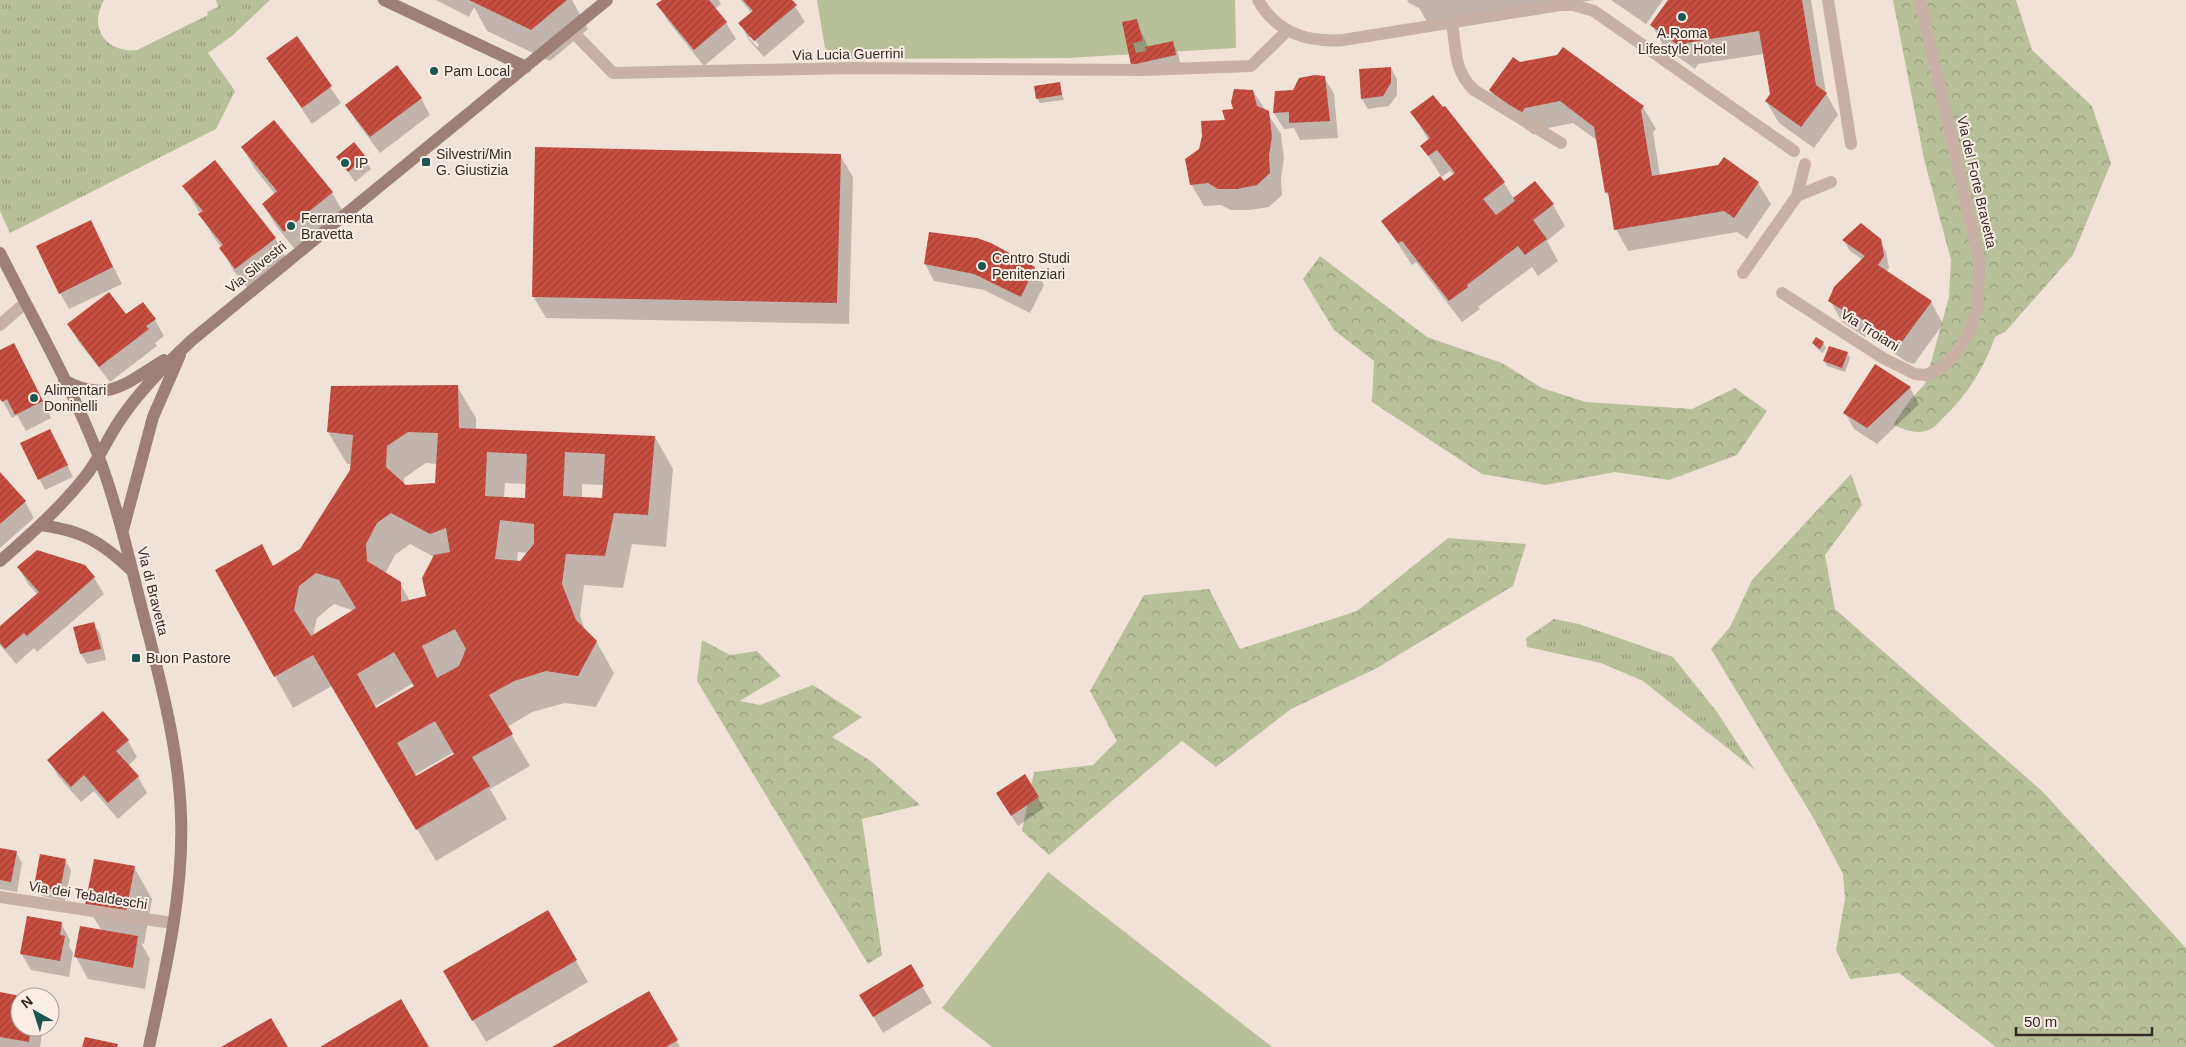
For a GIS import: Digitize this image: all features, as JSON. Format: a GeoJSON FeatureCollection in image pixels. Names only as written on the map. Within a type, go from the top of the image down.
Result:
{"type":"FeatureCollection","features":[{"type":"Feature","properties":{"kind":"main road"},"geometry":{"type":"LineString","coordinates":[[384,0],[526,67],[607,0]]}},
{"type":"Feature","properties":{"kind":"main road","name":"Via Silvestri"},"geometry":{"type":"LineString","coordinates":[[64,380],[82,390],[100,392],[110,390],[132,380],[183,348],[526,67]]}},
{"type":"Feature","properties":{"kind":"main road","name":"Via di Bravetta"},"geometry":{"type":"LineString","coordinates":[[0,253],[82,416],[99,458],[122,530],[164,698],[179,788],[181,816],[180,857],[172,923],[149,1047]]}},
{"type":"Feature","properties":{"kind":"main road","name":"Via Silvestri"},"geometry":{"type":"LineString","coordinates":[[0,561],[67,498],[99,458],[120,420],[137,398],[183,348]]}},
{"type":"Feature","properties":{"kind":"main road","name":"Via Silvestri"},"geometry":{"type":"LineString","coordinates":[[122,530],[153,417],[183,348]]}},
{"type":"Feature","properties":{"kind":"main road"},"geometry":{"type":"LineString","coordinates":[[40,525],[73,530],[91,538],[132,570]]}},
{"type":"Feature","properties":{"kind":"street"},"geometry":{"type":"LineString","coordinates":[[1258,0],[1273,21],[1287,31],[1304,38],[1334,41],[1560,5],[1573,5],[1594,11],[1794,150]]}},
{"type":"Feature","properties":{"kind":"street"},"geometry":{"type":"LineString","coordinates":[[1828,0],[1852,144]]}},
{"type":"Feature","properties":{"kind":"street","name":"Via del Forte Bravetta"},"geometry":{"type":"LineString","coordinates":[[1920,0],[1980,263],[1977,310],[1968,335],[1945,365]]}},
{"type":"Feature","properties":{"kind":"street"},"geometry":{"type":"LineString","coordinates":[[1452,23],[1459,70],[1468,84],[1561,143]]}},
{"type":"Feature","properties":{"kind":"street","name":"Via Lucia Guerrini"},"geometry":{"type":"LineString","coordinates":[[571,30],[613,73],[852,68],[1143,70],[1252,66],[1287,31]]}},
{"type":"Feature","properties":{"kind":"street"},"geometry":{"type":"LineString","coordinates":[[1743,273],[1797,196],[1805,164]]}},
{"type":"Feature","properties":{"kind":"street"},"geometry":{"type":"LineString","coordinates":[[1797,196],[1831,182]]}},
{"type":"Feature","properties":{"kind":"street","name":"Via Troiani"},"geometry":{"type":"LineString","coordinates":[[1782,293],[1883,358],[1910,372],[1926,375],[1945,365]]}},
{"type":"Feature","properties":{"kind":"street"},"geometry":{"type":"LineString","coordinates":[[0,325],[25,303]]}},
{"type":"Feature","properties":{"kind":"street","name":"Via dei Tebaldeschi"},"geometry":{"type":"LineString","coordinates":[[0,897],[172,923]]}},
{"type":"Feature","properties":{"kind":"green space"},"geometry":{"type":"Polygon","coordinates":[[[0,0],[104,0],[98,20],[99,29],[103,37],[117,47],[126,50],[137,50],[208,15],[207,12],[218,7],[216,0],[270,0],[232,36],[208,53],[235,91],[216,129],[10,233],[0,211],[0,0]]]}},
{"type":"Feature","properties":{"kind":"green space"},"geometry":{"type":"Polygon","coordinates":[[[817,0],[1235,0],[1236,48],[1067,58],[839,59],[825,48],[817,0]]]}},
{"type":"Feature","properties":{"kind":"green space"},"geometry":{"type":"Polygon","coordinates":[[[1893,0],[2016,0],[2032,50],[2092,106],[2111,163],[2073,255],[2005,332],[1995,337],[1980,371],[1959,401],[1934,427],[1921,432],[1893,425],[1911,399],[1925,384],[1949,297],[1951,260],[1924,159],[1893,0]]]}},
{"type":"Feature","properties":{"kind":"green space"},"geometry":{"type":"Polygon","coordinates":[[[1320,256],[1427,337],[1502,363],[1542,388],[1586,402],[1692,409],[1735,388],[1767,411],[1737,455],[1669,480],[1615,472],[1546,485],[1482,474],[1372,402],[1374,361],[1334,330],[1303,279],[1320,256]]]}},
{"type":"Feature","properties":{"kind":"green space"},"geometry":{"type":"Polygon","coordinates":[[[1851,474],[1862,505],[1825,555],[1835,609],[2043,792],[2186,948],[2186,1047],[1996,1047],[1899,973],[1850,979],[1836,950],[1845,899],[1843,874],[1814,819],[1711,649],[1730,627],[1752,580],[1851,474]]]}},
{"type":"Feature","properties":{"kind":"green space"},"geometry":{"type":"Polygon","coordinates":[[[1448,538],[1526,544],[1513,586],[1377,668],[1291,709],[1216,767],[1182,741],[1049,855],[1022,831],[1034,772],[1093,765],[1117,741],[1090,691],[1144,595],[1209,589],[1240,649],[1357,611],[1448,538]]]}},
{"type":"Feature","properties":{"kind":"green space"},"geometry":{"type":"Polygon","coordinates":[[[1554,619],[1579,624],[1673,657],[1717,712],[1755,770],[1643,681],[1601,663],[1527,647],[1526,638],[1554,619]]]}},
{"type":"Feature","properties":{"kind":"green space"},"geometry":{"type":"Polygon","coordinates":[[[702,640],[730,655],[757,651],[781,676],[740,701],[760,705],[813,685],[862,717],[832,737],[871,761],[920,805],[862,819],[882,955],[868,964],[697,681],[702,640]]]}},
{"type":"Feature","properties":{"kind":"green space"},"geometry":{"type":"Polygon","coordinates":[[[1048,872],[1272,1047],[992,1047],[942,1008],[1048,872]]]}},
{"type":"Feature","properties":{"kind":"building"},"geometry":{"type":"Polygon","coordinates":[[[469,0],[567,0],[531,30],[469,0]]]}},
{"type":"Feature","properties":{"kind":"building"},"geometry":{"type":"Polygon","coordinates":[[[662,0],[709,0],[727,22],[694,50],[656,4],[662,0]]]}},
{"type":"Feature","properties":{"kind":"building"},"geometry":{"type":"Polygon","coordinates":[[[743,0],[792,0],[797,5],[754,41],[738,23],[753,11],[743,0]]]}},
{"type":"Feature","properties":{"kind":"building"},"geometry":{"type":"Polygon","coordinates":[[[1668,0],[1802,0],[1816,85],[1827,93],[1801,127],[1765,101],[1770,94],[1759,31],[1686,43],[1682,48],[1650,25],[1668,0]]]}},
{"type":"Feature","properties":{"kind":"building"},"geometry":{"type":"Polygon","coordinates":[[[1137,19],[1143,41],[1133,43],[1136,53],[1146,51],[1145,47],[1173,41],[1176,55],[1131,65],[1122,22],[1137,19]]]}},
{"type":"Feature","properties":{"kind":"building"},"geometry":{"type":"Polygon","coordinates":[[[297,36],[332,86],[302,108],[266,58],[297,36]]]}},
{"type":"Feature","properties":{"kind":"building"},"geometry":{"type":"Polygon","coordinates":[[[1563,47],[1644,106],[1641,110],[1652,176],[1718,165],[1724,157],[1759,182],[1734,218],[1724,211],[1614,230],[1608,192],[1605,193],[1594,127],[1560,101],[1525,108],[1521,114],[1489,90],[1513,57],[1520,62],[1557,55],[1563,47]]]}},
{"type":"Feature","properties":{"kind":"building"},"geometry":{"type":"Polygon","coordinates":[[[397,65],[422,98],[370,137],[345,105],[397,65]]]}},
{"type":"Feature","properties":{"kind":"building"},"geometry":{"type":"Polygon","coordinates":[[[1391,67],[1391,83],[1383,96],[1361,99],[1359,69],[1391,67]]]}},
{"type":"Feature","properties":{"kind":"building"},"geometry":{"type":"Polygon","coordinates":[[[1315,75],[1325,76],[1330,121],[1289,123],[1289,112],[1273,113],[1275,91],[1293,90],[1299,78],[1315,75]]]}},
{"type":"Feature","properties":{"kind":"building"},"geometry":{"type":"Polygon","coordinates":[[[1060,82],[1062,95],[1036,99],[1034,86],[1060,82]]]}},
{"type":"Feature","properties":{"kind":"building"},"geometry":{"type":"Polygon","coordinates":[[[1234,89],[1253,90],[1257,106],[1269,111],[1272,136],[1269,156],[1270,173],[1257,185],[1237,189],[1218,189],[1208,183],[1190,185],[1185,159],[1199,149],[1202,136],[1201,121],[1225,120],[1222,110],[1233,109],[1231,102],[1234,89]]]}},
{"type":"Feature","properties":{"kind":"building"},"geometry":{"type":"Polygon","coordinates":[[[1433,95],[1443,107],[1445,106],[1505,182],[1483,199],[1496,215],[1515,201],[1513,198],[1535,181],[1554,204],[1533,220],[1547,239],[1525,255],[1518,246],[1449,301],[1402,241],[1398,243],[1381,221],[1440,176],[1444,181],[1455,173],[1437,150],[1428,156],[1420,146],[1430,138],[1410,112],[1433,95]]]}},
{"type":"Feature","properties":{"kind":"building"},"geometry":{"type":"Polygon","coordinates":[[[274,120],[333,192],[284,232],[262,204],[277,191],[241,147],[274,120]]]}},
{"type":"Feature","properties":{"kind":"building"},"geometry":{"type":"Polygon","coordinates":[[[354,142],[366,157],[348,172],[336,157],[354,142]]]}},
{"type":"Feature","properties":{"kind":"building"},"geometry":{"type":"Polygon","coordinates":[[[535,147],[841,154],[837,303],[532,297],[535,147]]]}},
{"type":"Feature","properties":{"kind":"building"},"geometry":{"type":"Polygon","coordinates":[[[215,160],[276,238],[235,269],[219,248],[223,245],[198,214],[203,211],[182,186],[215,160]]]}},
{"type":"Feature","properties":{"kind":"building"},"geometry":{"type":"Polygon","coordinates":[[[91,220],[113,267],[59,294],[36,246],[91,220]]]}},
{"type":"Feature","properties":{"kind":"building"},"geometry":{"type":"Polygon","coordinates":[[[1861,223],[1881,239],[1884,256],[1878,265],[1932,301],[1901,343],[1893,340],[1854,314],[1852,316],[1828,301],[1834,287],[1865,256],[1842,240],[1861,223]]]}},
{"type":"Feature","properties":{"kind":"building","name":"Centro Studi Penitenziari"},"geometry":{"type":"Polygon","coordinates":[[[929,232],[977,238],[991,243],[1035,267],[1021,297],[974,274],[924,264],[929,232]]]}},
{"type":"Feature","properties":{"kind":"building"},"geometry":{"type":"Polygon","coordinates":[[[109,292],[126,314],[143,302],[156,319],[146,326],[149,329],[99,367],[67,324],[109,292]]]}},
{"type":"Feature","properties":{"kind":"building"},"geometry":{"type":"Polygon","coordinates":[[[1816,337],[1824,342],[1820,349],[1812,343],[1816,337]]]}},
{"type":"Feature","properties":{"kind":"building"},"geometry":{"type":"Polygon","coordinates":[[[14,343],[43,401],[15,415],[7,399],[2,402],[0,399],[0,350],[14,343]]]}},
{"type":"Feature","properties":{"kind":"building"},"geometry":{"type":"Polygon","coordinates":[[[1829,346],[1848,352],[1842,368],[1823,361],[1829,346]]]}},
{"type":"Feature","properties":{"kind":"building"},"geometry":{"type":"Polygon","coordinates":[[[1875,364],[1911,387],[1867,428],[1843,413],[1875,364]]]}},
{"type":"Feature","properties":{"kind":"building"},"geometry":{"type":"Polygon","coordinates":[[[458,385],[459,428],[655,436],[648,515],[614,513],[605,556],[566,554],[562,584],[576,620],[597,641],[578,676],[546,671],[514,681],[489,695],[513,734],[472,757],[490,786],[416,830],[313,655],[274,677],[215,570],[262,544],[273,566],[300,549],[350,470],[353,435],[327,432],[331,386],[458,385]],[[408,432],[387,446],[386,467],[406,485],[435,483],[438,433],[408,432]],[[487,452],[485,496],[525,498],[527,454],[487,452]],[[565,452],[563,496],[602,498],[605,454],[565,452]],[[391,513],[377,523],[366,544],[367,561],[401,582],[401,602],[426,596],[422,578],[434,555],[450,552],[446,528],[430,534],[391,513]],[[500,520],[495,559],[520,561],[534,544],[534,524],[500,520]],[[316,573],[299,586],[294,610],[311,636],[356,608],[339,580],[316,573]],[[455,629],[422,646],[437,678],[459,666],[466,649],[455,629]],[[394,652],[357,674],[376,708],[414,686],[394,652]],[[435,721],[397,743],[416,776],[454,754],[435,721]]]}},
{"type":"Feature","properties":{"kind":"building"},"geometry":{"type":"Polygon","coordinates":[[[50,429],[68,465],[38,480],[20,443],[50,429]]]}},
{"type":"Feature","properties":{"kind":"building"},"geometry":{"type":"Polygon","coordinates":[[[0,472],[26,501],[0,524],[0,472]]]}},
{"type":"Feature","properties":{"kind":"building"},"geometry":{"type":"Polygon","coordinates":[[[37,550],[85,565],[95,577],[27,636],[24,633],[5,649],[0,643],[0,626],[39,592],[17,567],[37,550]]]}},
{"type":"Feature","properties":{"kind":"building"},"geometry":{"type":"Polygon","coordinates":[[[94,622],[101,649],[80,654],[73,627],[94,622]]]}},
{"type":"Feature","properties":{"kind":"building"},"geometry":{"type":"Polygon","coordinates":[[[103,711],[129,740],[116,751],[139,776],[108,803],[84,775],[71,787],[47,760],[103,711]]]}},
{"type":"Feature","properties":{"kind":"building"},"geometry":{"type":"Polygon","coordinates":[[[1025,774],[1039,797],[1011,816],[996,793],[1025,774]]]}},
{"type":"Feature","properties":{"kind":"building"},"geometry":{"type":"Polygon","coordinates":[[[0,848],[17,851],[11,882],[0,880],[0,848]]]}},
{"type":"Feature","properties":{"kind":"building"},"geometry":{"type":"Polygon","coordinates":[[[40,854],[66,859],[60,891],[34,886],[40,854]]]}},
{"type":"Feature","properties":{"kind":"building"},"geometry":{"type":"Polygon","coordinates":[[[94,859],[135,866],[126,912],[85,905],[94,859]]]}},
{"type":"Feature","properties":{"kind":"building"},"geometry":{"type":"Polygon","coordinates":[[[548,910],[577,960],[472,1021],[443,971],[548,910]]]}},
{"type":"Feature","properties":{"kind":"building"},"geometry":{"type":"Polygon","coordinates":[[[27,916],[62,922],[60,935],[65,936],[60,961],[20,954],[27,916]]]}},
{"type":"Feature","properties":{"kind":"building"},"geometry":{"type":"Polygon","coordinates":[[[80,926],[138,936],[133,968],[74,957],[80,926]]]}},
{"type":"Feature","properties":{"kind":"building"},"geometry":{"type":"Polygon","coordinates":[[[911,964],[924,986],[873,1017],[859,995],[911,964]]]}},
{"type":"Feature","properties":{"kind":"building"},"geometry":{"type":"Polygon","coordinates":[[[649,991],[678,1040],[666,1047],[552,1047],[649,991]]]}},
{"type":"Feature","properties":{"kind":"building"},"geometry":{"type":"Polygon","coordinates":[[[0,992],[10,994],[10,1037],[30,1037],[29,1042],[0,1037],[0,992]]]}},
{"type":"Feature","properties":{"kind":"building"},"geometry":{"type":"Polygon","coordinates":[[[401,999],[429,1047],[320,1047],[401,999]]]}},
{"type":"Feature","properties":{"kind":"building"},"geometry":{"type":"Polygon","coordinates":[[[271,1018],[288,1047],[221,1047],[271,1018]]]}},
{"type":"Feature","properties":{"kind":"building"},"geometry":{"type":"Polygon","coordinates":[[[85,1037],[118,1044],[117,1047],[82,1047],[85,1037]]]}},
{"type":"Feature","properties":{"kind":"place","name":"A.Roma Lifestyle Hotel"},"geometry":{"type":"Point","coordinates":[1682,17]}},
{"type":"Feature","properties":{"kind":"place","name":"Pam Local"},"geometry":{"type":"Point","coordinates":[434,71]}},
{"type":"Feature","properties":{"kind":"place","name":"Silvestri/Min G. Giustizia"},"geometry":{"type":"Point","coordinates":[426,162]}},
{"type":"Feature","properties":{"kind":"place","name":"IP"},"geometry":{"type":"Point","coordinates":[345,163]}},
{"type":"Feature","properties":{"kind":"place","name":"Ferramenta Bravetta"},"geometry":{"type":"Point","coordinates":[291,226]}},
{"type":"Feature","properties":{"kind":"place","name":"Centro Studi Penitenziari"},"geometry":{"type":"Point","coordinates":[982,266]}},
{"type":"Feature","properties":{"kind":"place","name":"Alimentari Doninelli"},"geometry":{"type":"Point","coordinates":[34,398]}},
{"type":"Feature","properties":{"kind":"place","name":"Buon Pastore"},"geometry":{"type":"Point","coordinates":[136,658]}}]}
